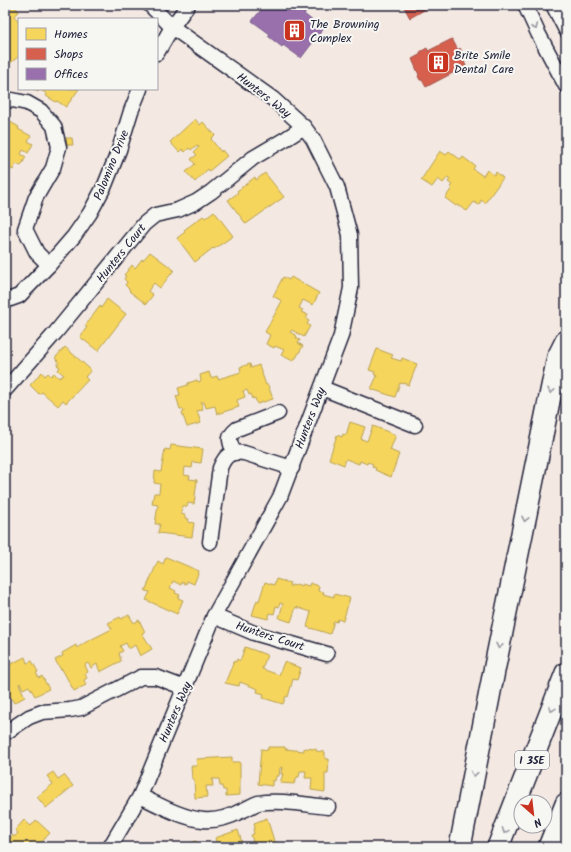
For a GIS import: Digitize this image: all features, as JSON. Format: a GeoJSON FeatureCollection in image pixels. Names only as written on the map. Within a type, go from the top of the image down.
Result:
{"type":"FeatureCollection","features":[{"type":"Feature","properties":{"kind":"highway"},"geometry":{"type":"LineString","coordinates":[[460,847],[558,357],[565,340]]}},
{"type":"Feature","properties":{"kind":"highway","name":"I 35E"},"geometry":{"type":"LineString","coordinates":[[498,847],[566,673]]}},
{"type":"Feature","properties":{"kind":"highway"},"geometry":{"type":"LineString","coordinates":[[549,847],[566,804]]}},
{"type":"Feature","properties":{"kind":"street","name":"Hunters Way"},"geometry":{"type":"LineString","coordinates":[[110,847],[140,796],[214,616],[280,497],[341,336],[351,288],[350,235],[337,187],[313,139],[304,127],[268,96],[172,27],[150,5]]}},
{"type":"Feature","properties":{"kind":"street"},"geometry":{"type":"LineString","coordinates":[[158,51],[172,27],[188,5]]}},
{"type":"Feature","properties":{"kind":"street"},"geometry":{"type":"LineString","coordinates":[[525,5],[566,86]]}},
{"type":"Feature","properties":{"kind":"street"},"geometry":{"type":"LineString","coordinates":[[553,5],[566,30]]}},
{"type":"Feature","properties":{"kind":"street","name":"Palomino Drive"},"geometry":{"type":"LineString","coordinates":[[5,301],[19,296],[74,236],[90,213],[105,185],[140,90]]}},
{"type":"Feature","properties":{"kind":"street"},"geometry":{"type":"LineString","coordinates":[[5,101],[12,100],[27,102],[41,111],[54,126],[59,147],[53,168],[36,197],[25,229],[37,253],[48,265]]}},
{"type":"Feature","properties":{"kind":"street","name":"Hunters Court"},"geometry":{"type":"LineString","coordinates":[[5,390],[56,332],[144,224],[155,215],[178,210],[196,202],[211,192],[253,158],[304,127]]}},
{"type":"Feature","properties":{"kind":"street"},"geometry":{"type":"LineString","coordinates":[[322,388],[415,425]]}},
{"type":"Feature","properties":{"kind":"street"},"geometry":{"type":"LineString","coordinates":[[234,453],[230,440],[231,433],[237,429],[278,414]]}},
{"type":"Feature","properties":{"kind":"street"},"geometry":{"type":"LineString","coordinates":[[210,542],[220,468],[223,460],[236,452],[244,453],[292,468]]}},
{"type":"Feature","properties":{"kind":"street","name":"Hunters Court"},"geometry":{"type":"LineString","coordinates":[[214,616],[254,633],[327,654]]}},
{"type":"Feature","properties":{"kind":"street"},"geometry":{"type":"LineString","coordinates":[[5,733],[28,718],[42,712],[81,708],[141,677],[156,677],[185,688]]}},
{"type":"Feature","properties":{"kind":"street"},"geometry":{"type":"LineString","coordinates":[[140,796],[187,817],[204,820],[215,820],[241,812],[256,804],[267,802],[328,808]]}},
{"type":"Feature","properties":{"kind":"building: Homes"},"geometry":{"type":"Polygon","coordinates":[[[5,5],[14,5],[19,12],[14,16],[18,22],[18,57],[7,66],[5,64],[5,5]]]}},
{"type":"Feature","properties":{"kind":"building: Homes"},"geometry":{"type":"Polygon","coordinates":[[[41,90],[78,90],[66,107],[46,96],[47,94],[41,90]]]}},
{"type":"Feature","properties":{"kind":"building: Homes"},"geometry":{"type":"Polygon","coordinates":[[[5,119],[19,127],[18,129],[31,136],[28,141],[33,144],[28,153],[23,150],[21,154],[26,157],[21,166],[16,164],[13,170],[9,168],[6,173],[8,174],[5,180],[5,119]]]}},
{"type":"Feature","properties":{"kind":"building: Homes"},"geometry":{"type":"Polygon","coordinates":[[[195,119],[200,125],[203,122],[215,135],[211,139],[221,152],[222,150],[227,156],[209,171],[208,169],[195,182],[186,172],[195,164],[191,159],[197,155],[194,152],[199,147],[197,145],[191,150],[189,148],[185,152],[182,149],[179,152],[170,142],[195,119]]]}},
{"type":"Feature","properties":{"kind":"building: Homes"},"geometry":{"type":"Polygon","coordinates":[[[66,138],[72,138],[73,145],[67,145],[66,138]]]}},
{"type":"Feature","properties":{"kind":"building: Homes"},"geometry":{"type":"Polygon","coordinates":[[[440,151],[446,155],[449,151],[461,160],[463,157],[475,166],[473,169],[483,176],[487,170],[494,175],[496,172],[503,178],[485,203],[481,200],[479,205],[474,202],[467,211],[457,205],[456,206],[445,198],[452,188],[450,187],[452,185],[448,182],[450,179],[448,177],[443,183],[438,179],[432,187],[421,180],[440,151]]]}},
{"type":"Feature","properties":{"kind":"building: Homes"},"geometry":{"type":"Polygon","coordinates":[[[265,173],[284,197],[246,224],[228,200],[255,177],[256,180],[265,173]]]}},
{"type":"Feature","properties":{"kind":"building: Homes"},"geometry":{"type":"Polygon","coordinates":[[[214,211],[233,236],[214,249],[213,248],[195,262],[177,238],[185,232],[184,230],[203,216],[205,218],[214,211]]]}},
{"type":"Feature","properties":{"kind":"building: Homes"},"geometry":{"type":"Polygon","coordinates":[[[150,252],[174,270],[160,288],[154,283],[148,291],[153,295],[146,304],[129,291],[130,290],[125,285],[127,282],[124,279],[126,276],[124,275],[132,265],[135,268],[150,252]]]}},
{"type":"Feature","properties":{"kind":"building: Homes"},"geometry":{"type":"Polygon","coordinates":[[[283,277],[289,280],[291,277],[319,293],[313,305],[303,300],[299,308],[303,310],[301,312],[308,315],[306,319],[309,321],[307,324],[310,326],[304,337],[292,330],[290,332],[297,336],[296,338],[300,340],[298,343],[303,346],[293,361],[281,355],[284,350],[275,346],[274,348],[266,344],[270,335],[265,332],[282,301],[273,296],[283,277]]]}},
{"type":"Feature","properties":{"kind":"building: Homes"},"geometry":{"type":"Polygon","coordinates":[[[107,299],[126,314],[98,351],[80,337],[87,327],[85,326],[107,299]]]}},
{"type":"Feature","properties":{"kind":"building: Homes"},"geometry":{"type":"Polygon","coordinates":[[[65,347],[91,370],[85,377],[88,380],[66,403],[63,400],[58,406],[42,392],[39,394],[30,385],[42,372],[45,376],[48,373],[51,376],[54,373],[59,378],[64,375],[58,370],[60,367],[57,365],[59,362],[55,358],[65,347]]]}},
{"type":"Feature","properties":{"kind":"building: Homes"},"geometry":{"type":"Polygon","coordinates":[[[377,349],[393,355],[391,358],[401,361],[402,358],[417,364],[409,385],[400,383],[395,397],[371,389],[377,376],[374,374],[375,372],[369,370],[377,349]]]}},
{"type":"Feature","properties":{"kind":"building: Homes"},"geometry":{"type":"Polygon","coordinates":[[[250,364],[251,368],[259,365],[273,399],[257,404],[255,398],[253,399],[251,394],[249,395],[247,390],[243,391],[245,397],[237,400],[239,407],[217,414],[215,406],[206,408],[204,402],[201,402],[203,410],[197,411],[201,423],[187,427],[182,413],[184,412],[183,409],[180,409],[176,396],[180,395],[178,388],[197,380],[198,382],[201,381],[200,375],[209,372],[211,378],[217,376],[218,379],[241,372],[240,367],[250,364]]]}},
{"type":"Feature","properties":{"kind":"building: Homes"},"geometry":{"type":"Polygon","coordinates":[[[350,422],[365,427],[361,439],[367,441],[373,426],[396,435],[390,450],[399,454],[391,477],[375,470],[376,468],[372,467],[373,464],[368,462],[367,464],[360,461],[359,464],[346,459],[344,465],[329,459],[337,435],[342,437],[343,434],[346,435],[350,422]]]}},
{"type":"Feature","properties":{"kind":"building: Homes"},"geometry":{"type":"Polygon","coordinates":[[[171,445],[203,449],[201,463],[193,462],[192,468],[185,467],[184,475],[190,476],[189,479],[197,480],[194,504],[188,503],[187,507],[182,506],[181,514],[185,515],[185,518],[189,519],[188,522],[194,523],[192,537],[158,533],[160,524],[155,524],[158,505],[152,504],[154,493],[159,493],[160,484],[154,483],[155,471],[161,472],[165,449],[170,450],[171,445]]]}},
{"type":"Feature","properties":{"kind":"building: Homes"},"geometry":{"type":"Polygon","coordinates":[[[166,557],[199,571],[194,584],[187,581],[186,584],[182,582],[181,585],[173,581],[170,588],[176,591],[175,593],[180,595],[178,598],[183,600],[177,614],[146,600],[150,592],[145,591],[158,561],[163,564],[166,557]]]}},
{"type":"Feature","properties":{"kind":"building: Homes"},"geometry":{"type":"Polygon","coordinates":[[[276,579],[290,583],[289,586],[295,586],[296,584],[302,586],[302,584],[309,586],[310,583],[319,586],[318,591],[324,592],[323,594],[334,597],[334,594],[350,598],[343,621],[338,619],[337,622],[334,621],[330,634],[307,627],[311,612],[296,607],[291,622],[279,618],[283,604],[280,603],[279,607],[276,606],[274,614],[270,613],[268,619],[252,615],[257,600],[259,601],[265,582],[274,585],[276,579]]]}},
{"type":"Feature","properties":{"kind":"building: Homes"},"geometry":{"type":"Polygon","coordinates":[[[129,615],[134,623],[139,620],[145,632],[142,633],[152,649],[140,656],[135,645],[129,649],[126,643],[120,646],[123,651],[119,653],[121,661],[100,672],[97,664],[91,668],[88,663],[85,665],[88,672],[85,674],[87,678],[84,680],[86,685],[74,691],[62,669],[61,670],[55,660],[63,656],[62,653],[76,645],[77,648],[112,629],[108,623],[120,617],[121,619],[129,615]]]}},
{"type":"Feature","properties":{"kind":"building: Homes"},"geometry":{"type":"Polygon","coordinates":[[[245,647],[267,655],[262,669],[279,675],[284,662],[301,668],[297,680],[293,679],[288,697],[286,696],[283,704],[263,698],[264,694],[257,692],[258,689],[240,682],[239,686],[225,683],[234,661],[236,662],[237,659],[240,661],[245,647]]]}},
{"type":"Feature","properties":{"kind":"building: Homes"},"geometry":{"type":"Polygon","coordinates":[[[25,657],[27,663],[32,661],[38,672],[36,673],[39,678],[42,676],[49,689],[35,696],[29,686],[23,689],[20,683],[19,684],[25,697],[14,703],[10,696],[7,698],[5,697],[5,667],[25,657]]]}},
{"type":"Feature","properties":{"kind":"building: Homes"},"geometry":{"type":"Polygon","coordinates":[[[268,747],[285,747],[285,749],[304,751],[304,748],[316,749],[316,751],[325,752],[325,759],[329,759],[328,773],[325,773],[325,792],[311,790],[312,778],[305,778],[306,771],[300,771],[299,777],[297,777],[294,784],[280,783],[283,774],[281,774],[282,767],[280,768],[279,776],[276,776],[275,781],[272,780],[272,786],[258,784],[261,749],[268,750],[268,747]]]}},
{"type":"Feature","properties":{"kind":"building: Homes"},"geometry":{"type":"Polygon","coordinates":[[[232,757],[232,762],[240,762],[240,795],[226,796],[226,790],[223,790],[222,786],[220,786],[219,779],[212,779],[213,786],[206,786],[207,797],[195,798],[194,779],[192,779],[191,766],[197,766],[196,759],[232,757]]]}},
{"type":"Feature","properties":{"kind":"building: Homes"},"geometry":{"type":"Polygon","coordinates":[[[53,772],[58,779],[64,775],[73,786],[46,808],[37,797],[53,784],[47,776],[53,772]]]}},
{"type":"Feature","properties":{"kind":"building: Homes"},"geometry":{"type":"Polygon","coordinates":[[[267,818],[274,841],[278,847],[214,847],[214,845],[217,844],[215,838],[238,830],[243,846],[253,842],[251,835],[254,834],[254,823],[267,818]]]}},
{"type":"Feature","properties":{"kind":"building: Homes"},"geometry":{"type":"Polygon","coordinates":[[[24,820],[31,826],[36,820],[50,833],[37,847],[6,847],[5,845],[9,841],[8,840],[13,835],[14,837],[18,833],[15,830],[24,820]]]}},
{"type":"Feature","properties":{"kind":"building: Homes"},"geometry":{"type":"Polygon","coordinates":[[[196,841],[199,847],[184,847],[184,846],[196,841]]]}},
{"type":"Feature","properties":{"kind":"building: Shops"},"geometry":{"type":"Polygon","coordinates":[[[407,5],[433,5],[410,18],[404,7],[407,5]]]}},
{"type":"Feature","properties":{"kind":"building: Shops","name":"Brite Smile Dental Care"},"geometry":{"type":"Polygon","coordinates":[[[452,39],[458,50],[460,48],[463,54],[461,55],[466,66],[426,87],[418,76],[419,75],[412,59],[421,54],[420,52],[427,48],[428,51],[452,39]]]}},
{"type":"Feature","properties":{"kind":"building: Offices","name":"The Browning Complex"},"geometry":{"type":"Polygon","coordinates":[[[265,5],[292,5],[294,7],[298,5],[306,11],[304,14],[323,29],[301,58],[283,45],[282,47],[268,36],[270,34],[252,21],[265,5]]]}},
{"type":"Feature","properties":{"kind":"place","name":"The Browning Complex"},"geometry":{"type":"Point","coordinates":[294,31]}},
{"type":"Feature","properties":{"kind":"place","name":"Brite Smile Dental Care"},"geometry":{"type":"Point","coordinates":[439,62]}}]}
